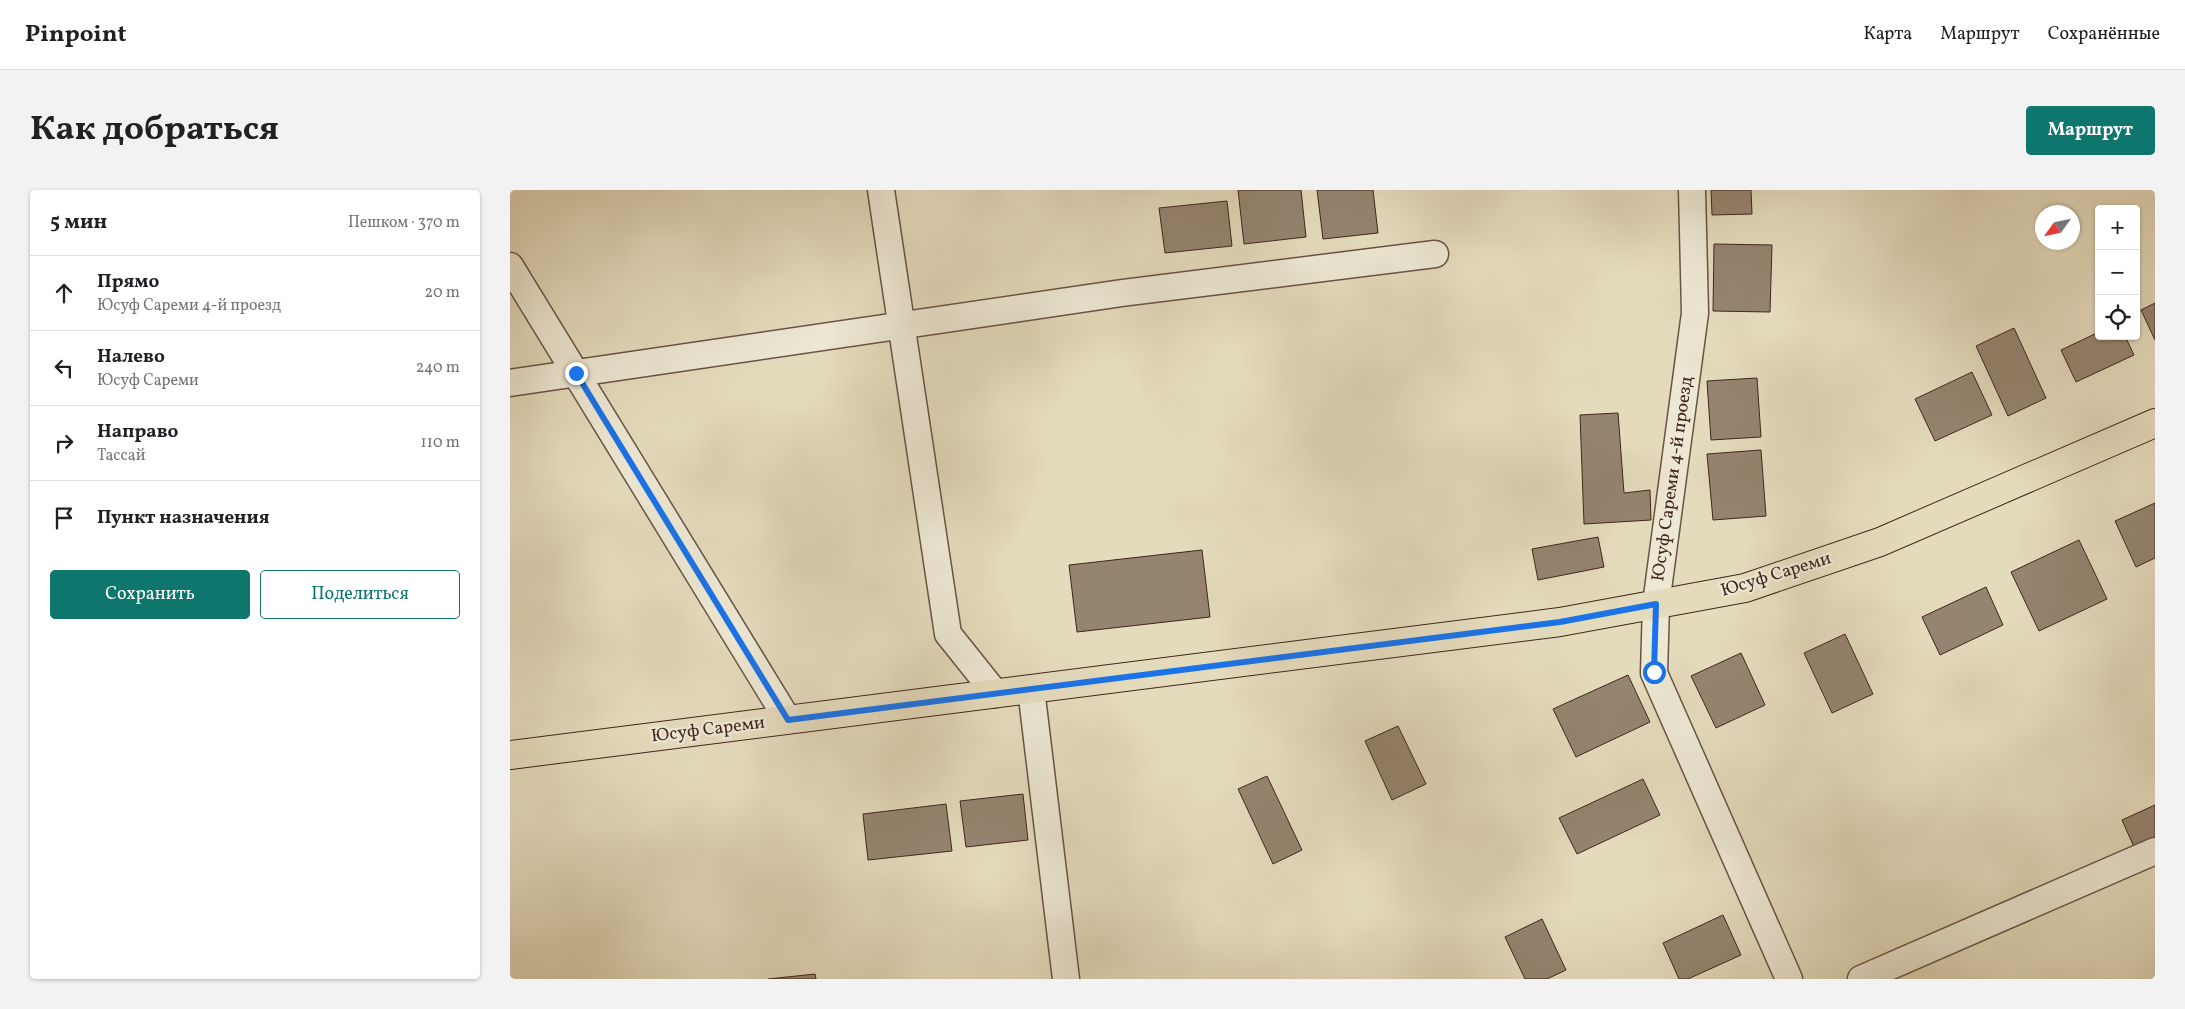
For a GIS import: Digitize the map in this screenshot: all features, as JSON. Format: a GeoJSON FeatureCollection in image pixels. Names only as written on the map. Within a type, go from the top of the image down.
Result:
{"type":"FeatureCollection","features":[{"type":"Feature","properties":{"kind":"main road","name":"Юсуф Сареми"},"geometry":{"type":"LineString","coordinates":[[510,755],[1560,622],[1745,588],[1880,542],[2155,423]]}},
{"type":"Feature","properties":{"kind":"street"},"geometry":{"type":"LineString","coordinates":[[881,190],[948,634],[996,694]]}},
{"type":"Feature","properties":{"kind":"street","name":"Юсуф Сареми 4-й проезд"},"geometry":{"type":"LineString","coordinates":[[1692,190],[1695,313],[1656,604],[1654,672],[1789,979]]}},
{"type":"Feature","properties":{"kind":"street"},"geometry":{"type":"LineString","coordinates":[[510,382],[1122,293],[1435,254]]}},
{"type":"Feature","properties":{"kind":"street"},"geometry":{"type":"LineString","coordinates":[[510,266],[788,720]]}},
{"type":"Feature","properties":{"kind":"street"},"geometry":{"type":"LineString","coordinates":[[1031,689],[1066,979]]}},
{"type":"Feature","properties":{"kind":"street"},"geometry":{"type":"LineString","coordinates":[[1861,979],[2155,851]]}},
{"type":"Feature","properties":{"kind":"building"},"geometry":{"type":"Polygon","coordinates":[[[1238,190],[1301,190],[1306,237],[1244,244],[1238,190]]]}},
{"type":"Feature","properties":{"kind":"building"},"geometry":{"type":"Polygon","coordinates":[[[1317,190],[1373,190],[1378,233],[1323,239],[1317,190]]]}},
{"type":"Feature","properties":{"kind":"building"},"geometry":{"type":"Polygon","coordinates":[[[1711,190],[1751,190],[1752,214],[1712,215],[1711,190]]]}},
{"type":"Feature","properties":{"kind":"building"},"geometry":{"type":"Polygon","coordinates":[[[1227,201],[1232,246],[1165,253],[1159,208],[1227,201]]]}},
{"type":"Feature","properties":{"kind":"building"},"geometry":{"type":"Polygon","coordinates":[[[1714,244],[1772,245],[1770,312],[1713,311],[1714,244]]]}},
{"type":"Feature","properties":{"kind":"building"},"geometry":{"type":"Polygon","coordinates":[[[2155,303],[2155,340],[2141,310],[2155,303]]]}},
{"type":"Feature","properties":{"kind":"building"},"geometry":{"type":"Polygon","coordinates":[[[2014,328],[2046,398],[2008,416],[1976,346],[2014,328]]]}},
{"type":"Feature","properties":{"kind":"building"},"geometry":{"type":"Polygon","coordinates":[[[2095,334],[2095,340],[2127,340],[2134,355],[2076,382],[2061,350],[2095,334]]]}},
{"type":"Feature","properties":{"kind":"building"},"geometry":{"type":"Polygon","coordinates":[[[1972,372],[1992,415],[1935,441],[1915,399],[1972,372]]]}},
{"type":"Feature","properties":{"kind":"building"},"geometry":{"type":"Polygon","coordinates":[[[1757,378],[1761,437],[1711,440],[1707,381],[1757,378]]]}},
{"type":"Feature","properties":{"kind":"building"},"geometry":{"type":"Polygon","coordinates":[[[1618,413],[1624,493],[1650,490],[1651,520],[1584,524],[1580,415],[1618,413]]]}},
{"type":"Feature","properties":{"kind":"building"},"geometry":{"type":"Polygon","coordinates":[[[1761,450],[1766,516],[1713,520],[1707,454],[1761,450]]]}},
{"type":"Feature","properties":{"kind":"building"},"geometry":{"type":"Polygon","coordinates":[[[2155,503],[2155,558],[2136,567],[2115,521],[2155,503]]]}},
{"type":"Feature","properties":{"kind":"building"},"geometry":{"type":"Polygon","coordinates":[[[1598,537],[1604,567],[1538,580],[1532,549],[1598,537]]]}},
{"type":"Feature","properties":{"kind":"building"},"geometry":{"type":"Polygon","coordinates":[[[2079,540],[2107,599],[2039,631],[2011,572],[2079,540]]]}},
{"type":"Feature","properties":{"kind":"building"},"geometry":{"type":"Polygon","coordinates":[[[1202,550],[1210,617],[1077,632],[1069,565],[1202,550]]]}},
{"type":"Feature","properties":{"kind":"building"},"geometry":{"type":"Polygon","coordinates":[[[1986,587],[2003,625],[1940,655],[1922,617],[1986,587]]]}},
{"type":"Feature","properties":{"kind":"building"},"geometry":{"type":"Polygon","coordinates":[[[1845,634],[1873,694],[1832,713],[1804,653],[1845,634]]]}},
{"type":"Feature","properties":{"kind":"building"},"geometry":{"type":"Polygon","coordinates":[[[1741,653],[1765,705],[1716,728],[1691,676],[1741,653]]]}},
{"type":"Feature","properties":{"kind":"building"},"geometry":{"type":"Polygon","coordinates":[[[1628,675],[1650,722],[1576,757],[1553,709],[1628,675]]]}},
{"type":"Feature","properties":{"kind":"building"},"geometry":{"type":"Polygon","coordinates":[[[1398,726],[1426,784],[1392,800],[1365,741],[1398,726]]]}},
{"type":"Feature","properties":{"kind":"building"},"geometry":{"type":"Polygon","coordinates":[[[1267,776],[1302,850],[1273,864],[1238,789],[1267,776]]]}},
{"type":"Feature","properties":{"kind":"building"},"geometry":{"type":"Polygon","coordinates":[[[1643,779],[1660,815],[1577,854],[1559,818],[1643,779]]]}},
{"type":"Feature","properties":{"kind":"building"},"geometry":{"type":"Polygon","coordinates":[[[1023,794],[1028,840],[966,847],[960,801],[1023,794]]]}},
{"type":"Feature","properties":{"kind":"building"},"geometry":{"type":"Polygon","coordinates":[[[946,804],[952,851],[868,860],[863,814],[946,804]]]}},
{"type":"Feature","properties":{"kind":"building"},"geometry":{"type":"Polygon","coordinates":[[[2155,805],[2155,838],[2134,847],[2122,820],[2155,805]]]}},
{"type":"Feature","properties":{"kind":"building"},"geometry":{"type":"Polygon","coordinates":[[[1723,915],[1741,955],[1688,979],[1679,979],[1663,943],[1723,915]]]}},
{"type":"Feature","properties":{"kind":"building"},"geometry":{"type":"Polygon","coordinates":[[[1542,919],[1566,970],[1547,979],[1525,979],[1505,937],[1542,919]]]}},
{"type":"Feature","properties":{"kind":"building"},"geometry":{"type":"Polygon","coordinates":[[[815,974],[816,979],[768,979],[815,974]]]}},
{"type":"Feature","properties":{"kind":"route"},"geometry":{"type":"LineString","coordinates":[[576,373],[788,720],[1560,622],[1656,604],[1654,672]]}}]}
